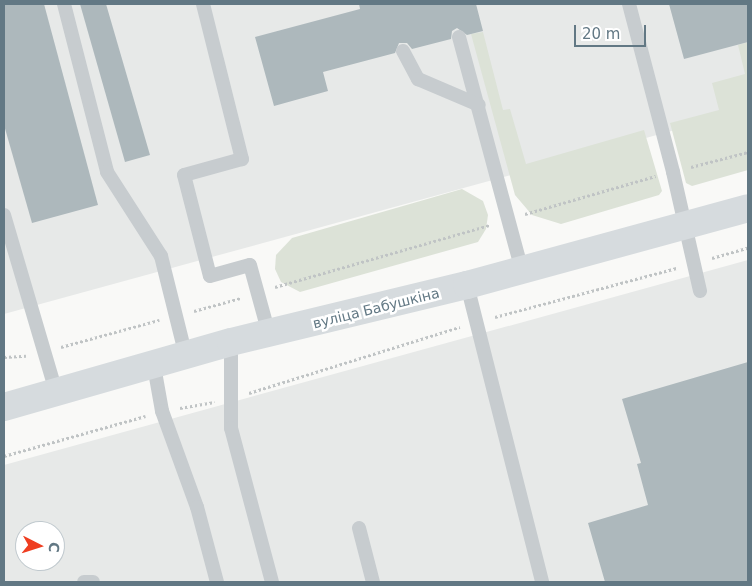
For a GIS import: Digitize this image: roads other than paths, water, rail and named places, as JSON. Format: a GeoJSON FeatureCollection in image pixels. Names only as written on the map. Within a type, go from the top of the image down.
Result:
{"type":"FeatureCollection","features":[{"type":"Feature","properties":{"kind":"street","name":"вуліца Бабушкіна"},"geometry":{"type":"LineString","coordinates":[[4,407],[154,366],[231,342],[467,285],[748,208]]}},
{"type":"Feature","properties":{"kind":"lane"},"geometry":{"type":"LineString","coordinates":[[64,4],[107,172],[161,256],[186,356]]}},
{"type":"Feature","properties":{"kind":"lane"},"geometry":{"type":"LineString","coordinates":[[203,4],[242,159],[184,175],[210,276],[250,265],[269,334]]}},
{"type":"Feature","properties":{"kind":"lane"},"geometry":{"type":"LineString","coordinates":[[628,4],[673,172],[700,292]]}},
{"type":"Feature","properties":{"kind":"lane"},"geometry":{"type":"LineString","coordinates":[[458,37],[479,105],[522,270]]}},
{"type":"Feature","properties":{"kind":"lane"},"geometry":{"type":"LineString","coordinates":[[403,51],[418,79],[479,105]]}},
{"type":"Feature","properties":{"kind":"lane"},"geometry":{"type":"LineString","coordinates":[[4,215],[56,392]]}},
{"type":"Feature","properties":{"kind":"lane"},"geometry":{"type":"LineString","coordinates":[[467,285],[542,582]]}},
{"type":"Feature","properties":{"kind":"lane"},"geometry":{"type":"LineString","coordinates":[[231,342],[229,398],[231,428],[272,582]]}},
{"type":"Feature","properties":{"kind":"lane"},"geometry":{"type":"LineString","coordinates":[[154,366],[162,411],[197,507],[217,582]]}},
{"type":"Feature","properties":{"kind":"lane"},"geometry":{"type":"LineString","coordinates":[[359,528],[374,582]]}},
{"type":"Feature","properties":{"kind":"lane"},"geometry":{"type":"LineString","coordinates":[[84,582],[93,582]]}}]}
